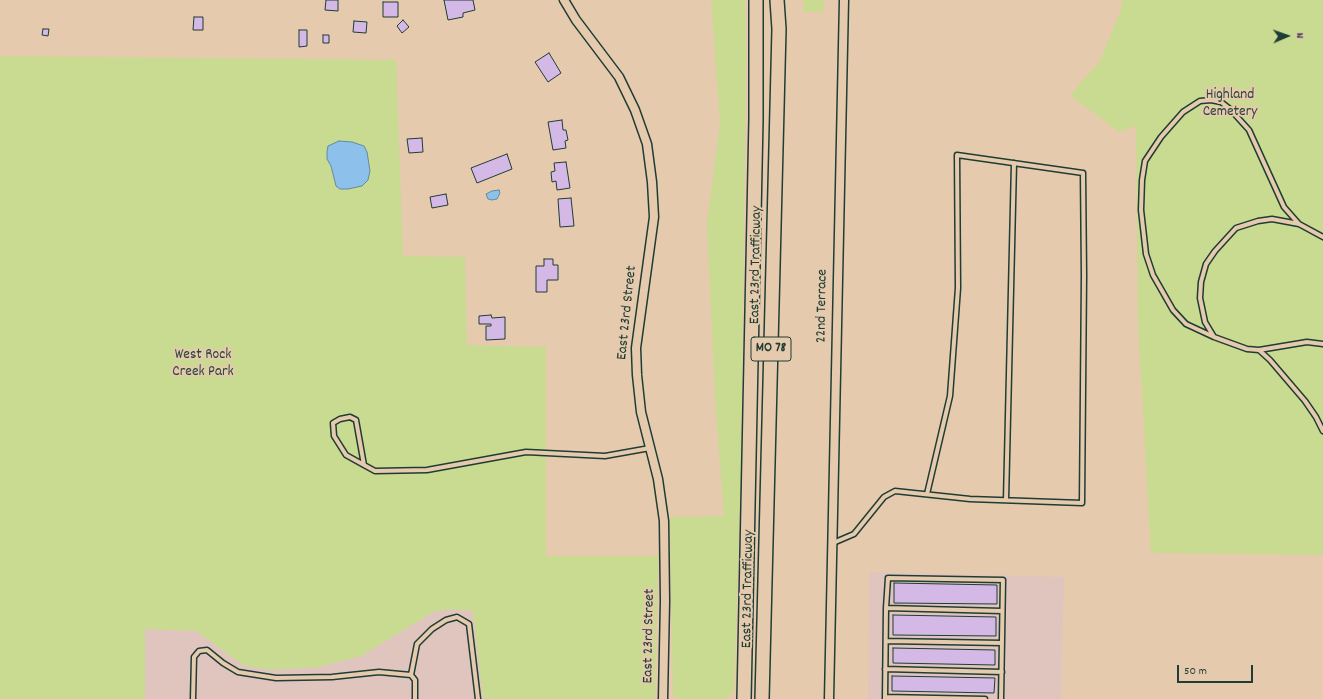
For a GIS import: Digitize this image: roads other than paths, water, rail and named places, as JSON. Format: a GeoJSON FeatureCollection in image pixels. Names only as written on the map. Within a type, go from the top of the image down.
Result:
{"type":"FeatureCollection","features":[{"type":"Feature","properties":{"kind":"main road","name":"East 23rd Trafficway"},"geometry":{"type":"LineString","coordinates":[[744,699],[756,127],[756,0]]}},
{"type":"Feature","properties":{"kind":"main road","name":"East 23rd Trafficway"},"geometry":{"type":"LineString","coordinates":[[762,699],[779,29],[777,0]]}},
{"type":"Feature","properties":{"kind":"street","name":"East 23rd Street"},"geometry":{"type":"LineString","coordinates":[[564,0],[576,20],[619,77],[635,110],[647,144],[652,182],[654,217],[636,348],[641,412],[658,479],[664,521],[665,601],[663,699]]}},
{"type":"Feature","properties":{"kind":"street","name":"22nd Terrace"},"geometry":{"type":"LineString","coordinates":[[829,699],[844,0]]}},
{"type":"Feature","properties":{"kind":"lane"},"geometry":{"type":"LineString","coordinates":[[1299,224],[1284,207],[1248,130],[1230,109],[1221,102],[1211,100],[1200,101],[1183,112],[1161,137],[1145,161],[1142,180],[1141,210],[1146,254],[1152,275],[1173,310],[1186,324],[1214,337],[1246,349],[1259,350],[1307,342],[1323,344]]}},
{"type":"Feature","properties":{"kind":"lane"},"geometry":{"type":"LineString","coordinates":[[832,543],[854,534],[884,497],[895,491],[970,499],[1082,503],[1084,276],[1083,173],[957,154],[958,288],[950,396],[928,494]]}},
{"type":"Feature","properties":{"kind":"lane"},"geometry":{"type":"LineString","coordinates":[[1006,500],[1014,163]]}},
{"type":"Feature","properties":{"kind":"lane"},"geometry":{"type":"LineString","coordinates":[[1214,337],[1205,322],[1200,298],[1201,282],[1206,264],[1215,251],[1236,228],[1258,221],[1272,219],[1299,224],[1323,237]]}},
{"type":"Feature","properties":{"kind":"lane"},"geometry":{"type":"LineString","coordinates":[[1259,350],[1270,360],[1305,401],[1316,417],[1323,431]]}},
{"type":"Feature","properties":{"kind":"lane"},"geometry":{"type":"LineString","coordinates":[[364,465],[356,420],[350,417],[340,418],[333,423],[334,436],[346,455],[364,465],[375,471],[427,470],[526,452],[605,456],[650,448]]}},
{"type":"Feature","properties":{"kind":"lane"},"geometry":{"type":"LineString","coordinates":[[985,699],[885,698],[886,608],[888,578],[1003,580],[1001,699]]}},
{"type":"Feature","properties":{"kind":"lane"},"geometry":{"type":"LineString","coordinates":[[886,608],[1002,611]]}},
{"type":"Feature","properties":{"kind":"lane"},"geometry":{"type":"LineString","coordinates":[[411,675],[417,644],[432,628],[446,620],[457,617],[469,624],[478,699]]}},
{"type":"Feature","properties":{"kind":"lane"},"geometry":{"type":"LineString","coordinates":[[886,641],[1002,643]]}},
{"type":"Feature","properties":{"kind":"lane"},"geometry":{"type":"LineString","coordinates":[[193,699],[194,657],[198,651],[203,650],[207,650],[223,663],[238,672],[276,678],[324,677],[379,672],[411,675],[415,680],[416,699]]}},
{"type":"Feature","properties":{"kind":"lane"},"geometry":{"type":"LineString","coordinates":[[885,668],[1002,672]]}},
{"type":"Feature","properties":{"kind":"water"},"geometry":{"type":"Polygon","coordinates":[[[339,141],[352,142],[364,146],[367,152],[370,171],[368,180],[362,186],[340,189],[336,186],[331,166],[327,159],[327,152],[328,146],[339,141]]]}},
{"type":"Feature","properties":{"kind":"water"},"geometry":{"type":"Polygon","coordinates":[[[499,190],[500,193],[497,199],[488,199],[486,194],[499,190]]]}},
{"type":"Feature","properties":{"kind":"park label","name":"Highland Cemetery"},"geometry":{"type":"Point","coordinates":[1230,104]}},
{"type":"Feature","properties":{"kind":"park label","name":"West Rock Creek Park"},"geometry":{"type":"Point","coordinates":[203,364]}}]}
